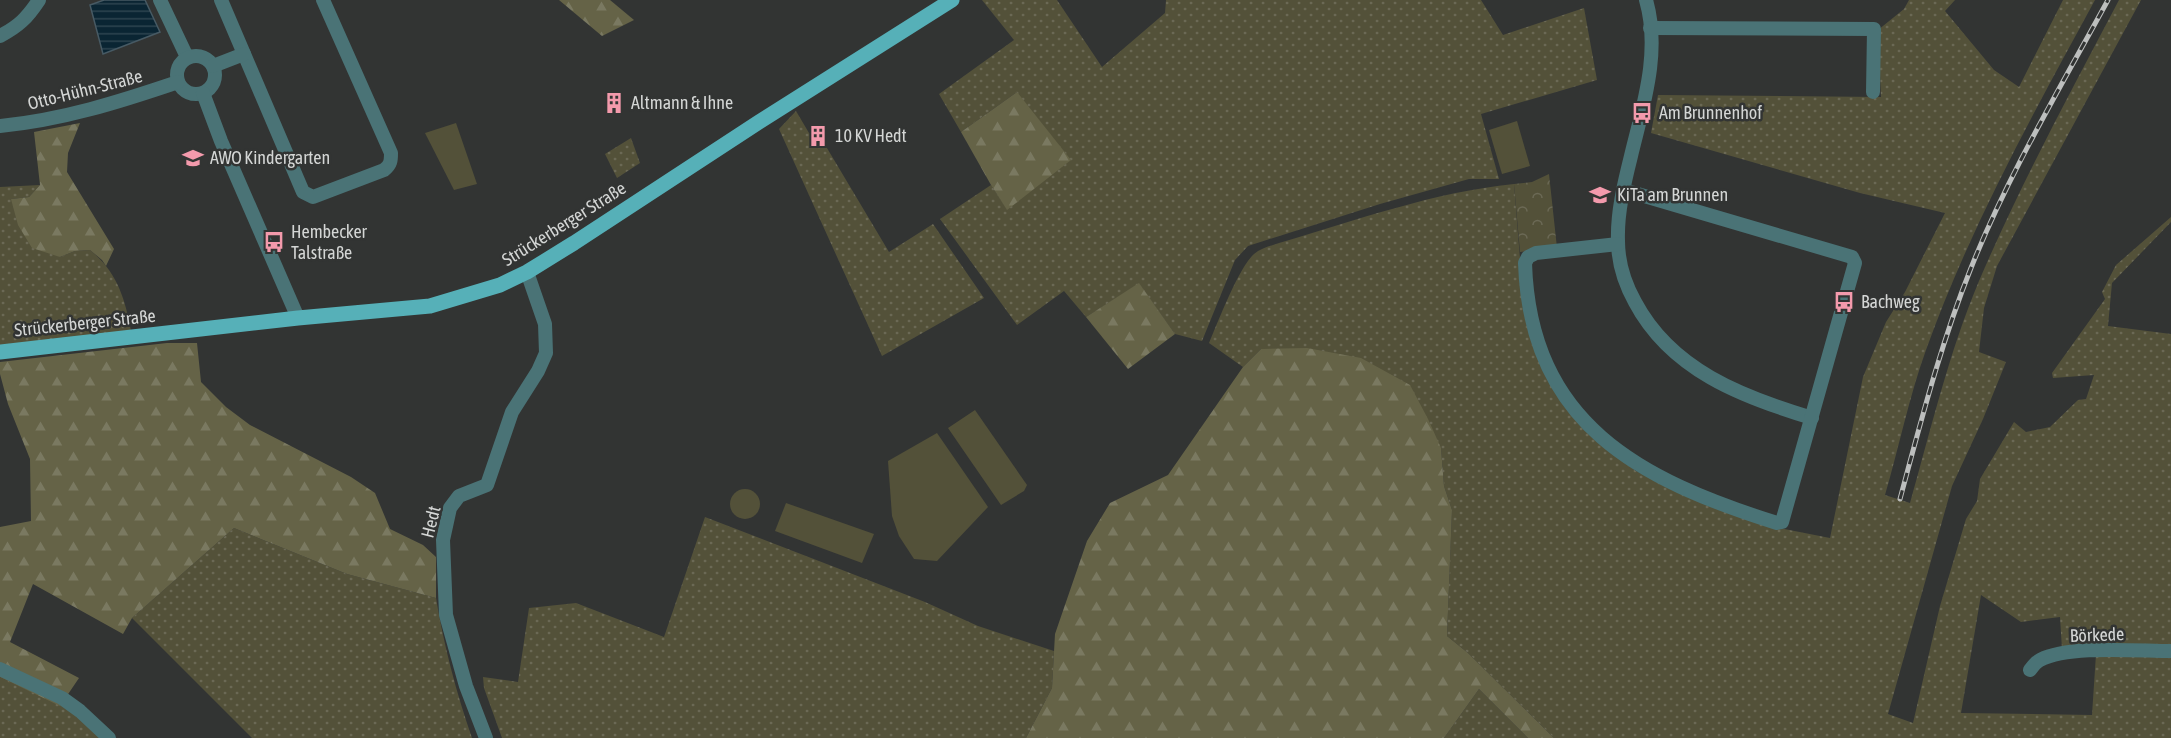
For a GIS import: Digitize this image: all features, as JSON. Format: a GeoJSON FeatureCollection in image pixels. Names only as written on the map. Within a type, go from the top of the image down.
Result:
{"type":"FeatureCollection","features":[{"type":"Feature","properties":{"kind":"main road","name":"Strückerberger Straße"},"geometry":{"type":"LineString","coordinates":[[0,352],[298,318],[430,306],[500,285],[527,272],[952,0]]}},
{"type":"Feature","properties":{"kind":"street"},"geometry":{"type":"LineString","coordinates":[[0,36],[15,29],[29,17],[39,0]]}},
{"type":"Feature","properties":{"kind":"street"},"geometry":{"type":"LineString","coordinates":[[160,0],[187,57]]}},
{"type":"Feature","properties":{"kind":"street"},"geometry":{"type":"LineString","coordinates":[[221,0],[305,194],[313,197],[389,167],[391,153],[322,0]]}},
{"type":"Feature","properties":{"kind":"street"},"geometry":{"type":"LineString","coordinates":[[1646,0],[1650,28],[1651,72],[1619,214],[1618,244],[1624,278],[1630,293],[1649,324],[1690,366],[1738,392],[1812,418]]}},
{"type":"Feature","properties":{"kind":"street"},"geometry":{"type":"LineString","coordinates":[[1650,28],[1874,29],[1873,92]]}},
{"type":"Feature","properties":{"kind":"street"},"geometry":{"type":"LineString","coordinates":[[213,66],[244,54]]}},
{"type":"Feature","properties":{"kind":"street"},"geometry":{"type":"LineString","coordinates":[[201,56],[213,66],[215,73],[212,85],[203,93],[190,93],[184,90],[178,82],[176,73],[178,66],[187,57],[201,56]]}},
{"type":"Feature","properties":{"kind":"street","name":"Otto-Hühn-Straße"},"geometry":{"type":"LineString","coordinates":[[0,126],[71,115],[124,101],[178,82]]}},
{"type":"Feature","properties":{"kind":"street"},"geometry":{"type":"LineString","coordinates":[[203,93],[221,141],[298,318]]}},
{"type":"Feature","properties":{"kind":"street"},"geometry":{"type":"LineString","coordinates":[[1618,244],[1536,253],[1528,257],[1525,263],[1528,305],[1535,333],[1559,386],[1594,432],[1616,451],[1665,480],[1706,499],[1777,523],[1782,522],[1855,263],[1852,257],[1844,254],[1624,190]]}},
{"type":"Feature","properties":{"kind":"street","name":"Hedt"},"geometry":{"type":"LineString","coordinates":[[486,738],[466,686],[446,615],[443,540],[450,508],[459,496],[487,485],[512,412],[538,371],[546,353],[545,324],[527,272]]}},
{"type":"Feature","properties":{"kind":"street","name":"Börkede"},"geometry":{"type":"LineString","coordinates":[[2030,670],[2038,661],[2055,655],[2087,651],[2171,651]]}},
{"type":"Feature","properties":{"kind":"street"},"geometry":{"type":"LineString","coordinates":[[0,669],[62,698],[109,738]]}},
{"type":"Feature","properties":{"kind":"green space"},"geometry":{"type":"Polygon","coordinates":[[[559,0],[610,0],[634,20],[602,36],[559,0]]]}},
{"type":"Feature","properties":{"kind":"green space"},"geometry":{"type":"Polygon","coordinates":[[[982,0],[1057,0],[1102,67],[1165,13],[1166,0],[1481,0],[1503,35],[1584,8],[1597,80],[1481,114],[1499,179],[1469,179],[1380,204],[1248,246],[1235,260],[1202,341],[1175,334],[1139,284],[1086,317],[1064,291],[1017,325],[940,219],[991,185],[1007,209],[1017,92],[961,132],[939,94],[1014,40],[982,0]]]}},
{"type":"Feature","properties":{"kind":"green space"},"geometry":{"type":"Polygon","coordinates":[[[1909,0],[1955,0],[1945,11],[1994,70],[2019,87],[2063,0],[2095,0],[1982,215],[1943,304],[1926,350],[1885,495],[1910,503],[1941,391],[1968,308],[2011,210],[2119,0],[2141,0],[1997,266],[1984,308],[1979,352],[2006,362],[1952,486],[1888,714],[1913,723],[1940,606],[1966,519],[1977,501],[1980,479],[2014,422],[2026,432],[2050,427],[2078,400],[2086,399],[2094,375],[2053,378],[2052,373],[2105,299],[2102,292],[2116,265],[2171,217],[2171,222],[2112,283],[2108,326],[2171,334],[2171,738],[1554,738],[1468,653],[1447,636],[1452,510],[1444,486],[1441,448],[1261,349],[1243,367],[1209,343],[1223,309],[1248,261],[1254,254],[1266,247],[1425,200],[1514,184],[1524,308],[1590,435],[1636,471],[1774,527],[1830,538],[1863,377],[1886,322],[1905,292],[1945,213],[1860,193],[1651,133],[1658,95],[1881,97],[1878,30],[1904,9],[1909,0]],[[1981,595],[1961,713],[2092,715],[2096,654],[2062,649],[2060,617],[2021,622],[1981,595]]]}},
{"type":"Feature","properties":{"kind":"green space"},"geometry":{"type":"Polygon","coordinates":[[[1017,92],[1071,160],[1007,210],[961,132],[1017,92]]]}},
{"type":"Feature","properties":{"kind":"green space"},"geometry":{"type":"Polygon","coordinates":[[[796,111],[809,133],[818,133],[889,252],[933,224],[984,298],[882,356],[779,129],[796,111]]]}},
{"type":"Feature","properties":{"kind":"green space"},"geometry":{"type":"Polygon","coordinates":[[[1517,121],[1530,166],[1502,174],[1489,130],[1517,121]]]}},
{"type":"Feature","properties":{"kind":"green space"},"geometry":{"type":"Polygon","coordinates":[[[80,123],[68,153],[67,172],[114,249],[106,266],[90,250],[75,251],[60,257],[32,248],[18,225],[11,199],[29,197],[40,185],[34,132],[80,123]]]}},
{"type":"Feature","properties":{"kind":"green space"},"geometry":{"type":"Polygon","coordinates":[[[456,123],[477,184],[454,190],[425,133],[456,123]]]}},
{"type":"Feature","properties":{"kind":"green space"},"geometry":{"type":"Polygon","coordinates":[[[631,138],[640,163],[617,178],[605,154],[631,138]]]}},
{"type":"Feature","properties":{"kind":"green space"},"geometry":{"type":"Polygon","coordinates":[[[1549,174],[1557,248],[1520,252],[1514,184],[1532,182],[1549,174]]]}},
{"type":"Feature","properties":{"kind":"green space"},"geometry":{"type":"Polygon","coordinates":[[[40,185],[29,197],[11,199],[60,257],[75,251],[90,250],[99,258],[107,267],[123,297],[131,331],[0,345],[0,187],[40,185]]]}},
{"type":"Feature","properties":{"kind":"green space"},"geometry":{"type":"Polygon","coordinates":[[[1139,283],[1175,334],[1128,369],[1086,317],[1139,283]]]}},
{"type":"Feature","properties":{"kind":"green space"},"geometry":{"type":"Polygon","coordinates":[[[167,343],[197,343],[201,382],[226,407],[250,425],[351,477],[375,493],[390,529],[423,545],[436,557],[436,598],[347,574],[234,528],[132,618],[123,634],[33,584],[10,642],[79,678],[60,706],[0,677],[0,527],[31,521],[30,459],[8,404],[0,374],[0,362],[167,343]]]}},
{"type":"Feature","properties":{"kind":"green space"},"geometry":{"type":"Polygon","coordinates":[[[1307,348],[1361,358],[1410,385],[1441,448],[1444,486],[1452,510],[1447,636],[1468,653],[1554,738],[1528,738],[1479,689],[1444,738],[1026,738],[1052,688],[1055,634],[1087,541],[1110,503],[1168,475],[1243,367],[1261,349],[1307,348]]]}},
{"type":"Feature","properties":{"kind":"green space"},"geometry":{"type":"Polygon","coordinates":[[[975,410],[1027,485],[1024,491],[1001,505],[948,428],[975,410]]]}},
{"type":"Feature","properties":{"kind":"green space"},"geometry":{"type":"Polygon","coordinates":[[[937,433],[988,507],[937,561],[914,559],[899,536],[892,516],[888,461],[937,433]]]}},
{"type":"Feature","properties":{"kind":"green space"},"geometry":{"type":"Polygon","coordinates":[[[745,489],[756,493],[760,504],[756,515],[745,519],[734,515],[730,504],[734,493],[745,489]]]}},
{"type":"Feature","properties":{"kind":"green space"},"geometry":{"type":"Polygon","coordinates":[[[786,503],[874,534],[862,563],[775,531],[786,503]]]}},
{"type":"Feature","properties":{"kind":"green space"},"geometry":{"type":"Polygon","coordinates":[[[705,517],[925,602],[978,626],[1054,651],[1052,688],[1026,738],[502,738],[484,688],[483,677],[518,682],[529,608],[576,603],[664,637],[705,517]]]}},
{"type":"Feature","properties":{"kind":"green space"},"geometry":{"type":"Polygon","coordinates":[[[234,528],[347,574],[436,598],[451,669],[472,738],[252,738],[132,618],[234,528]]]}},
{"type":"Feature","properties":{"kind":"green space"},"geometry":{"type":"Polygon","coordinates":[[[0,677],[76,712],[102,738],[0,738],[0,677]]]}},
{"type":"Feature","properties":{"kind":"green space"},"geometry":{"type":"Polygon","coordinates":[[[1479,689],[1528,738],[1444,738],[1479,689]]]}},
{"type":"Feature","properties":{"kind":"water"},"geometry":{"type":"Polygon","coordinates":[[[104,0],[145,0],[160,32],[103,54],[90,5],[104,0]]]}},
{"type":"Feature","properties":{"kind":"railway"},"geometry":{"type":"LineString","coordinates":[[1900,499],[1941,353],[1971,268],[2001,199],[2108,0]]}},
{"type":"Feature","properties":{"kind":"place","name":"Altmann & Ihne"},"geometry":{"type":"Point","coordinates":[614,103]}},
{"type":"Feature","properties":{"kind":"place","name":"Am Brunnenhof"},"geometry":{"type":"Point","coordinates":[1642,113]}},
{"type":"Feature","properties":{"kind":"place","name":"10 KV Hedt"},"geometry":{"type":"Point","coordinates":[818,136]}},
{"type":"Feature","properties":{"kind":"place","name":"AWO Kindergarten"},"geometry":{"type":"Point","coordinates":[193,158]}},
{"type":"Feature","properties":{"kind":"place","name":"KiTa am Brunnen"},"geometry":{"type":"Point","coordinates":[1600,195]}},
{"type":"Feature","properties":{"kind":"place","name":"Hembecker Talstraße"},"geometry":{"type":"Point","coordinates":[274,242]}},
{"type":"Feature","properties":{"kind":"place","name":"Bachweg"},"geometry":{"type":"Point","coordinates":[1844,302]}}]}
